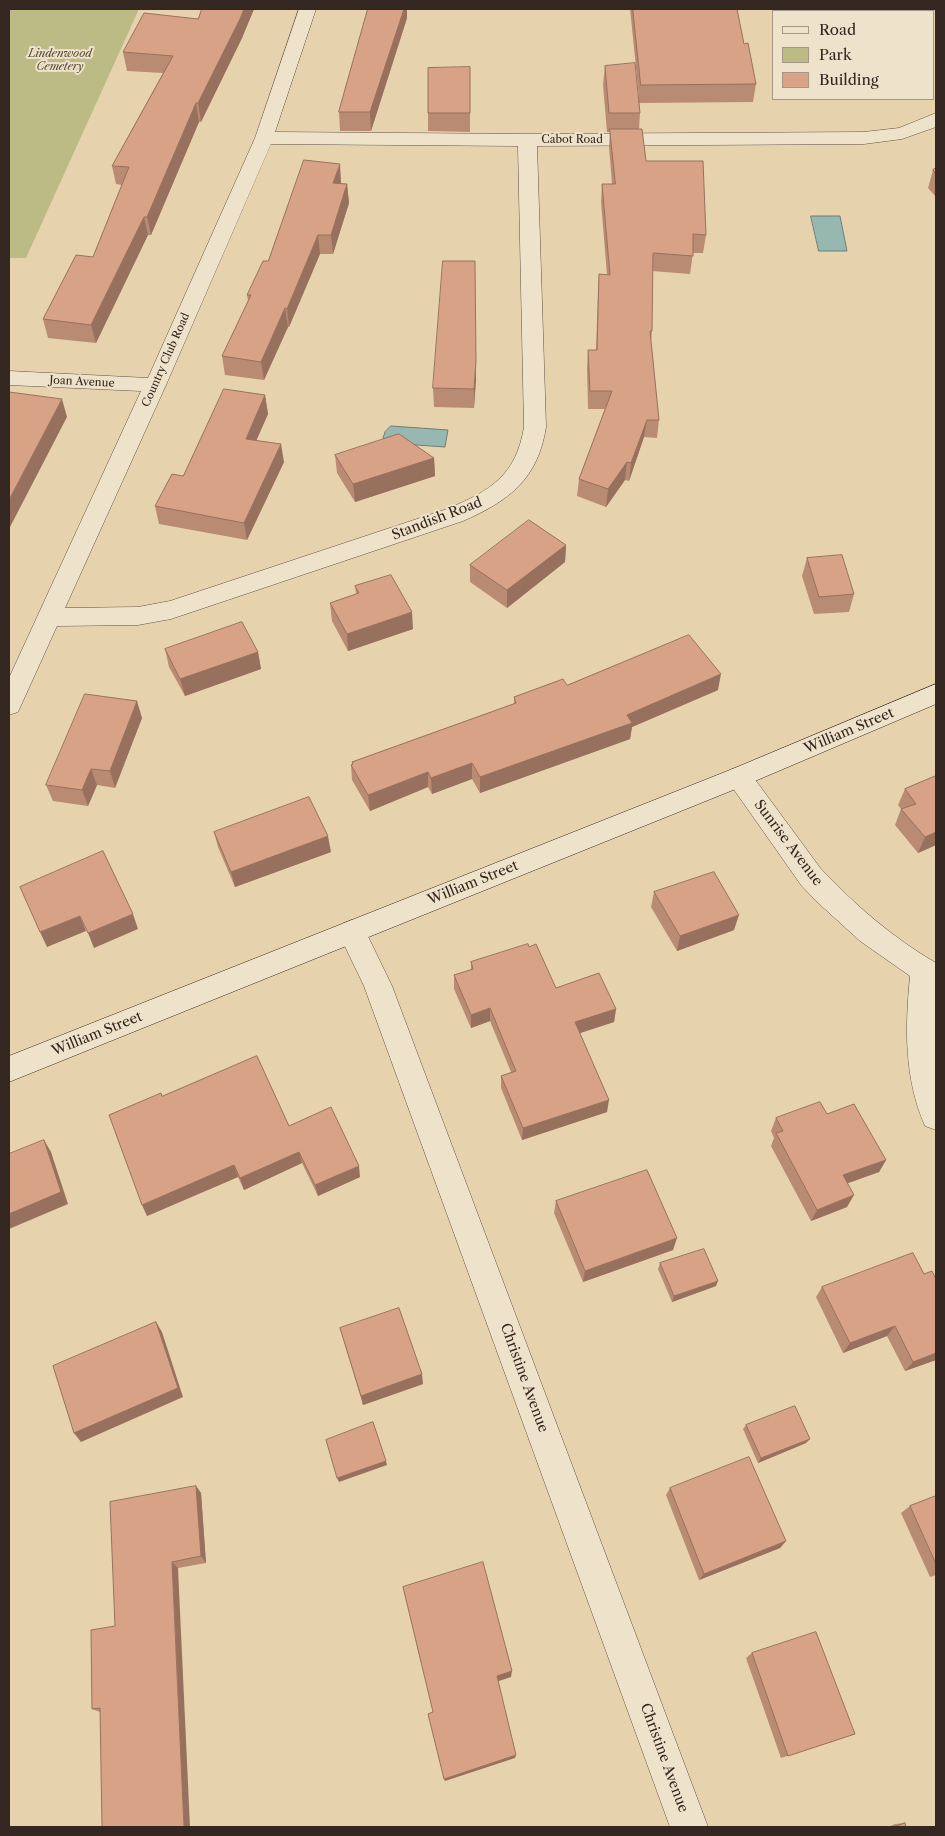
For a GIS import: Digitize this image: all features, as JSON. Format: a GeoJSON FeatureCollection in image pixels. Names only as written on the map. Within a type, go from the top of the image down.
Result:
{"type":"FeatureCollection","features":[{"type":"Feature","properties":{"kind":"street","name":"Country Club Road"},"geometry":{"type":"LineString","coordinates":[[9,705],[155,385],[264,138],[307,9]]}},
{"type":"Feature","properties":{"kind":"street","name":"Cabot Road"},"geometry":{"type":"LineString","coordinates":[[264,138],[527,140],[864,138],[898,134],[920,127],[936,119]]}},
{"type":"Feature","properties":{"kind":"street","name":"Standish Road"},"geometry":{"type":"LineString","coordinates":[[50,617],[138,616],[171,610],[455,516],[489,500],[514,479],[530,454],[535,427],[527,140]]}},
{"type":"Feature","properties":{"kind":"street","name":"Joan Avenue"},"geometry":{"type":"LineString","coordinates":[[9,378],[155,385]]}},
{"type":"Feature","properties":{"kind":"street","name":"William Street"},"geometry":{"type":"LineString","coordinates":[[9,1069],[739,777],[936,694]]}},
{"type":"Feature","properties":{"kind":"street","name":"Sunrise Avenue"},"geometry":{"type":"LineString","coordinates":[[739,777],[811,877],[824,892],[873,935],[930,974]]}},
{"type":"Feature","properties":{"kind":"street","name":"Christine Avenue"},"geometry":{"type":"LineString","coordinates":[[352,932],[378,986],[689,1827]]}},
{"type":"Feature","properties":{"kind":"street"},"geometry":{"type":"LineString","coordinates":[[930,974],[919,1046],[924,1079],[936,1116]]}},
{"type":"Feature","properties":{"kind":"green space","name":"Lindenwood Cemetery"},"geometry":{"type":"Polygon","coordinates":[[[9,9],[139,9],[26,258],[9,258],[9,9]]]}},
{"type":"Feature","properties":{"kind":"water"},"geometry":{"type":"Polygon","coordinates":[[[811,216],[840,216],[847,251],[819,251],[811,216]]]}},
{"type":"Feature","properties":{"kind":"water"},"geometry":{"type":"Polygon","coordinates":[[[391,426],[448,430],[445,447],[388,443],[383,438],[385,432],[391,426]]]}},
{"type":"Feature","properties":{"kind":"building"},"geometry":{"type":"Polygon","coordinates":[[[202,9],[244,9],[198,103],[196,103],[147,217],[144,217],[91,325],[43,319],[76,255],[93,257],[129,167],[112,166],[173,56],[123,52],[144,13],[198,19],[202,9]]]}},
{"type":"Feature","properties":{"kind":"building"},"geometry":{"type":"Polygon","coordinates":[[[368,9],[404,9],[370,112],[339,112],[368,9]]]}},
{"type":"Feature","properties":{"kind":"building"},"geometry":{"type":"Polygon","coordinates":[[[633,9],[737,9],[744,44],[748,43],[756,84],[641,85],[633,9]]]}},
{"type":"Feature","properties":{"kind":"building"},"geometry":{"type":"Polygon","coordinates":[[[842,9],[899,9],[899,10],[842,9]]]}},
{"type":"Feature","properties":{"kind":"building"},"geometry":{"type":"Polygon","coordinates":[[[635,63],[640,113],[609,113],[605,66],[635,63]]]}},
{"type":"Feature","properties":{"kind":"building"},"geometry":{"type":"Polygon","coordinates":[[[470,67],[470,113],[428,113],[428,68],[470,67]]]}},
{"type":"Feature","properties":{"kind":"building"},"geometry":{"type":"Polygon","coordinates":[[[610,129],[642,129],[646,161],[703,161],[706,235],[693,234],[693,256],[653,253],[652,331],[650,331],[659,420],[647,420],[631,463],[627,462],[608,489],[579,479],[612,391],[590,391],[588,350],[597,350],[599,274],[610,275],[602,184],[615,184],[610,129]]]}},
{"type":"Feature","properties":{"kind":"building"},"geometry":{"type":"Polygon","coordinates":[[[304,160],[340,164],[333,183],[347,184],[331,235],[318,235],[287,309],[285,308],[261,362],[222,356],[251,295],[247,295],[263,261],[268,261],[304,160]]]}},
{"type":"Feature","properties":{"kind":"building"},"geometry":{"type":"Polygon","coordinates":[[[443,261],[475,261],[476,361],[474,389],[433,388],[443,261]]]}},
{"type":"Feature","properties":{"kind":"building"},"geometry":{"type":"Polygon","coordinates":[[[224,389],[265,395],[246,439],[281,444],[244,523],[155,506],[172,474],[183,476],[224,389]]]}},
{"type":"Feature","properties":{"kind":"building"},"geometry":{"type":"Polygon","coordinates":[[[9,392],[62,399],[9,500],[9,392]]]}},
{"type":"Feature","properties":{"kind":"building"},"geometry":{"type":"Polygon","coordinates":[[[399,434],[434,458],[353,484],[335,455],[399,434]]]}},
{"type":"Feature","properties":{"kind":"building"},"geometry":{"type":"Polygon","coordinates":[[[529,520],[566,545],[507,590],[470,565],[529,520]]]}},
{"type":"Feature","properties":{"kind":"building"},"geometry":{"type":"Polygon","coordinates":[[[842,555],[854,594],[819,597],[807,558],[842,555]]]}},
{"type":"Feature","properties":{"kind":"building"},"geometry":{"type":"Polygon","coordinates":[[[391,575],[412,612],[347,634],[330,603],[359,593],[355,586],[391,575]]]}},
{"type":"Feature","properties":{"kind":"building"},"geometry":{"type":"Polygon","coordinates":[[[242,622],[258,652],[180,679],[165,649],[242,622]]]}},
{"type":"Feature","properties":{"kind":"building"},"geometry":{"type":"Polygon","coordinates":[[[689,635],[721,674],[627,715],[632,723],[480,777],[472,763],[431,778],[428,772],[368,795],[351,765],[353,764],[352,762],[516,703],[514,697],[563,679],[567,685],[689,635]]]}},
{"type":"Feature","properties":{"kind":"building"},"geometry":{"type":"Polygon","coordinates":[[[85,694],[137,701],[110,771],[91,769],[82,790],[46,785],[85,694]]]}},
{"type":"Feature","properties":{"kind":"building"},"geometry":{"type":"Polygon","coordinates":[[[936,776],[936,832],[925,837],[901,809],[916,804],[905,789],[936,776]]]}},
{"type":"Feature","properties":{"kind":"building"},"geometry":{"type":"Polygon","coordinates":[[[309,797],[328,836],[231,872],[214,832],[309,797]]]}},
{"type":"Feature","properties":{"kind":"building"},"geometry":{"type":"Polygon","coordinates":[[[103,851],[133,914],[88,933],[80,916],[40,932],[20,887],[103,851]]]}},
{"type":"Feature","properties":{"kind":"building"},"geometry":{"type":"Polygon","coordinates":[[[714,872],[739,915],[680,936],[654,892],[714,872]]]}},
{"type":"Feature","properties":{"kind":"building"},"geometry":{"type":"Polygon","coordinates":[[[528,944],[529,947],[536,944],[556,988],[599,973],[616,1009],[575,1022],[609,1100],[523,1128],[501,1076],[516,1071],[490,1008],[471,1015],[454,975],[473,969],[471,962],[528,944]]]}},
{"type":"Feature","properties":{"kind":"building"},"geometry":{"type":"Polygon","coordinates":[[[257,1056],[289,1126],[331,1107],[359,1166],[315,1185],[299,1152],[240,1178],[234,1165],[142,1205],[109,1115],[161,1093],[162,1096],[257,1056]]]}},
{"type":"Feature","properties":{"kind":"building"},"geometry":{"type":"Polygon","coordinates":[[[820,1102],[827,1114],[854,1104],[886,1160],[843,1175],[854,1195],[817,1210],[776,1133],[783,1131],[776,1118],[820,1102]]]}},
{"type":"Feature","properties":{"kind":"building"},"geometry":{"type":"Polygon","coordinates":[[[44,1140],[61,1192],[9,1214],[9,1154],[44,1140]]]}},
{"type":"Feature","properties":{"kind":"building"},"geometry":{"type":"Polygon","coordinates":[[[647,1170],[677,1238],[585,1271],[556,1201],[647,1170]]]}},
{"type":"Feature","properties":{"kind":"building"},"geometry":{"type":"Polygon","coordinates":[[[704,1249],[718,1281],[674,1296],[660,1263],[704,1249]]]}},
{"type":"Feature","properties":{"kind":"building"},"geometry":{"type":"Polygon","coordinates":[[[913,1253],[924,1274],[932,1271],[936,1279],[936,1353],[913,1362],[895,1326],[850,1343],[822,1287],[913,1253]]]}},
{"type":"Feature","properties":{"kind":"building"},"geometry":{"type":"Polygon","coordinates":[[[399,1308],[422,1374],[361,1396],[340,1328],[399,1308]]]}},
{"type":"Feature","properties":{"kind":"building"},"geometry":{"type":"Polygon","coordinates":[[[156,1322],[178,1388],[74,1433],[53,1366],[156,1322]]]}},
{"type":"Feature","properties":{"kind":"building"},"geometry":{"type":"Polygon","coordinates":[[[795,1406],[810,1439],[761,1458],[746,1425],[795,1406]]]}},
{"type":"Feature","properties":{"kind":"building"},"geometry":{"type":"Polygon","coordinates":[[[373,1422],[386,1461],[337,1478],[326,1440],[373,1422]]]}},
{"type":"Feature","properties":{"kind":"building"},"geometry":{"type":"Polygon","coordinates":[[[749,1457],[786,1541],[704,1574],[670,1488],[749,1457]]]}},
{"type":"Feature","properties":{"kind":"building"},"geometry":{"type":"Polygon","coordinates":[[[196,1486],[201,1556],[172,1562],[184,1827],[102,1827],[100,1708],[92,1709],[91,1630],[115,1626],[110,1502],[196,1486]]]}},
{"type":"Feature","properties":{"kind":"building"},"geometry":{"type":"Polygon","coordinates":[[[936,1496],[936,1564],[910,1506],[936,1496]]]}},
{"type":"Feature","properties":{"kind":"building"},"geometry":{"type":"Polygon","coordinates":[[[483,1562],[512,1671],[497,1676],[516,1755],[444,1779],[428,1714],[433,1712],[403,1587],[483,1562]]]}},
{"type":"Feature","properties":{"kind":"building"},"geometry":{"type":"Polygon","coordinates":[[[816,1632],[855,1734],[788,1756],[752,1653],[816,1632]]]}},
{"type":"Feature","properties":{"kind":"building"},"geometry":{"type":"Polygon","coordinates":[[[905,1823],[906,1827],[895,1827],[905,1823]]]}}]}
